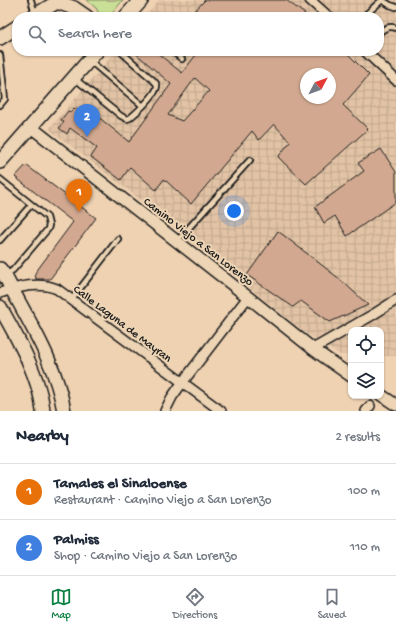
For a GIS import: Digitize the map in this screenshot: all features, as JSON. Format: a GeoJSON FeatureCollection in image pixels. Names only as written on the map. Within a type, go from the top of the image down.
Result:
{"type":"FeatureCollection","features":[{"type":"Feature","properties":{"kind":"main road"},"geometry":{"type":"LineString","coordinates":[[132,12],[141,0]]}},
{"type":"Feature","properties":{"kind":"main road"},"geometry":{"type":"LineString","coordinates":[[40,12],[58,1],[80,12]]}},
{"type":"Feature","properties":{"kind":"main road"},"geometry":{"type":"LineString","coordinates":[[0,38],[12,30]]}},
{"type":"Feature","properties":{"kind":"main road"},"geometry":{"type":"LineString","coordinates":[[0,162],[93,56]]}},
{"type":"Feature","properties":{"kind":"main road"},"geometry":{"type":"LineString","coordinates":[[2,272],[6,291],[44,350],[57,380],[64,411]]}},
{"type":"Feature","properties":{"kind":"main road"},"geometry":{"type":"LineString","coordinates":[[0,307],[12,328],[36,379],[43,411]]}},
{"type":"Feature","properties":{"kind":"street"},"geometry":{"type":"LineString","coordinates":[[310,0],[323,12]]}},
{"type":"Feature","properties":{"kind":"street"},"geometry":{"type":"LineString","coordinates":[[370,56],[396,80]]}},
{"type":"Feature","properties":{"kind":"street","name":"Camino Viejo a San Lorenzo"},"geometry":{"type":"LineString","coordinates":[[31,127],[177,240],[313,349],[348,374]]}},
{"type":"Feature","properties":{"kind":"street","name":"Calle Laguna de Mayran"},"geometry":{"type":"LineString","coordinates":[[6,291],[41,285],[57,288],[221,411]]}},
{"type":"Feature","properties":{"kind":"street"},"geometry":{"type":"LineString","coordinates":[[165,411],[172,397],[182,383],[248,297]]}},
{"type":"Feature","properties":{"kind":"street"},"geometry":{"type":"LineString","coordinates":[[313,349],[396,300]]}},
{"type":"Feature","properties":{"kind":"street"},"geometry":{"type":"LineString","coordinates":[[384,397],[396,405]]}},
{"type":"Feature","properties":{"kind":"lane"},"geometry":{"type":"LineString","coordinates":[[32,0],[34,12]]}},
{"type":"Feature","properties":{"kind":"lane"},"geometry":{"type":"LineString","coordinates":[[369,12],[382,0],[396,7]]}},
{"type":"Feature","properties":{"kind":"lane"},"geometry":{"type":"LineString","coordinates":[[384,29],[392,26],[396,28]]}},
{"type":"Feature","properties":{"kind":"lane"},"geometry":{"type":"LineString","coordinates":[[0,55],[5,99],[0,105]]}},
{"type":"Feature","properties":{"kind":"lane"},"geometry":{"type":"LineString","coordinates":[[93,56],[143,106]]}},
{"type":"Feature","properties":{"kind":"lane"},"geometry":{"type":"LineString","coordinates":[[74,78],[124,118],[130,118],[156,91],[156,84],[154,80],[126,56]]}},
{"type":"Feature","properties":{"kind":"lane"},"geometry":{"type":"LineString","coordinates":[[178,56],[182,59]]}},
{"type":"Feature","properties":{"kind":"lane"},"geometry":{"type":"LineString","coordinates":[[177,240],[250,160]]}},
{"type":"Feature","properties":{"kind":"lane"},"geometry":{"type":"LineString","coordinates":[[0,179],[47,217],[49,225],[48,229],[13,270],[2,272]]}},
{"type":"Feature","properties":{"kind":"lane"},"geometry":{"type":"LineString","coordinates":[[0,240],[31,205]]}},
{"type":"Feature","properties":{"kind":"lane"},"geometry":{"type":"LineString","coordinates":[[72,300],[118,239]]}},
{"type":"Feature","properties":{"kind":"shaded area"},"geometry":{"type":"Polygon","coordinates":[[[159,0],[396,0],[396,356],[384,356],[384,327],[348,327],[348,355],[340,355],[301,330],[176,227],[49,129],[112,56],[384,56],[384,12],[149,12],[159,0]]]}},
{"type":"Feature","properties":{"kind":"green space"},"geometry":{"type":"Polygon","coordinates":[[[86,0],[123,0],[113,12],[98,12],[96,8],[86,0]]]}},
{"type":"Feature","properties":{"kind":"building"},"geometry":{"type":"Polygon","coordinates":[[[205,0],[286,0],[302,12],[194,12],[205,0]]]}},
{"type":"Feature","properties":{"kind":"building"},"geometry":{"type":"Polygon","coordinates":[[[139,56],[161,56],[182,73],[195,56],[350,56],[369,75],[343,105],[368,129],[306,184],[278,157],[290,142],[274,124],[259,140],[252,131],[191,204],[164,179],[156,190],[130,167],[121,180],[91,157],[97,148],[70,128],[67,134],[59,128],[64,122],[61,120],[68,111],[71,112],[75,108],[79,111],[85,106],[129,142],[171,84],[139,56]],[[195,78],[168,115],[182,121],[209,91],[195,78]]]}},
{"type":"Feature","properties":{"kind":"building"},"geometry":{"type":"Polygon","coordinates":[[[381,149],[396,172],[396,202],[347,236],[335,216],[324,223],[315,207],[364,171],[358,163],[381,149]]]}},
{"type":"Feature","properties":{"kind":"building"},"geometry":{"type":"Polygon","coordinates":[[[26,165],[96,218],[50,279],[36,279],[35,273],[73,222],[15,177],[26,165]]]}},
{"type":"Feature","properties":{"kind":"building"},"geometry":{"type":"Polygon","coordinates":[[[278,231],[341,280],[368,305],[330,322],[301,301],[293,307],[247,275],[278,231]]]}},
{"type":"Feature","properties":{"kind":"place","name":"Palmiss"},"geometry":{"type":"Point","coordinates":[87,137]}},
{"type":"Feature","properties":{"kind":"place","name":"Tamales el Sinaloense"},"geometry":{"type":"Point","coordinates":[79,212]}}]}
